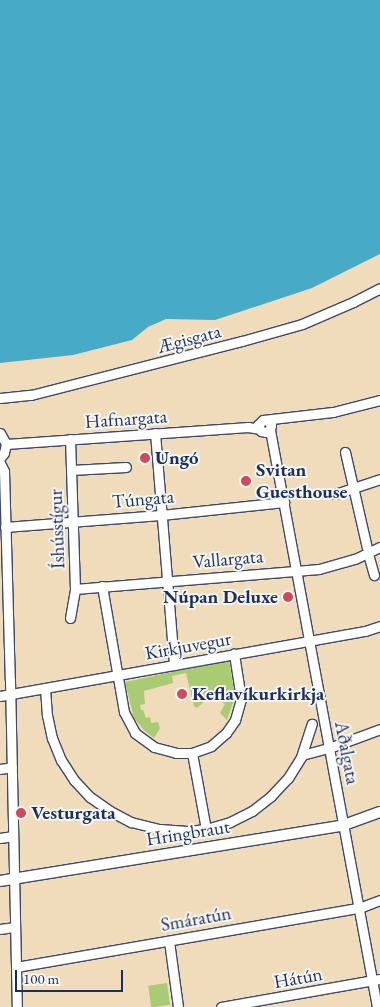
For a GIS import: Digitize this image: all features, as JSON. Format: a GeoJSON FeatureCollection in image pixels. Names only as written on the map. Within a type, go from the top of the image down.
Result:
{"type":"FeatureCollection","features":[{"type":"Feature","properties":{"kind":"main road","name":"Hringbraut"},"geometry":{"type":"LineString","coordinates":[[0,881],[344,825],[380,812]]}},
{"type":"Feature","properties":{"kind":"street","name":"Ægisgata"},"geometry":{"type":"LineString","coordinates":[[0,398],[31,395],[242,342],[302,324],[354,302],[380,288]]}},
{"type":"Feature","properties":{"kind":"street","name":"Hafnargata"},"geometry":{"type":"LineString","coordinates":[[6,444],[265,427],[292,418],[349,409],[380,400]]}},
{"type":"Feature","properties":{"kind":"street","name":"Aðalgata"},"geometry":{"type":"LineString","coordinates":[[265,427],[273,445],[359,908],[376,980],[377,1007]]}},
{"type":"Feature","properties":{"kind":"street"},"geometry":{"type":"LineString","coordinates":[[0,433],[6,444],[0,458]]}},
{"type":"Feature","properties":{"kind":"street"},"geometry":{"type":"LineString","coordinates":[[155,434],[174,665]]}},
{"type":"Feature","properties":{"kind":"street","name":"Íshússtígur"},"geometry":{"type":"LineString","coordinates":[[70,439],[76,589],[70,618]]}},
{"type":"Feature","properties":{"kind":"street"},"geometry":{"type":"LineString","coordinates":[[345,452],[374,575]]}},
{"type":"Feature","properties":{"kind":"street"},"geometry":{"type":"LineString","coordinates":[[0,462],[4,471],[11,694],[17,1007]]}},
{"type":"Feature","properties":{"kind":"street"},"geometry":{"type":"LineString","coordinates":[[71,470],[126,467]]}},
{"type":"Feature","properties":{"kind":"street"},"geometry":{"type":"LineString","coordinates":[[335,494],[380,479]]}},
{"type":"Feature","properties":{"kind":"street","name":"Túngata"},"geometry":{"type":"LineString","coordinates":[[5,527],[161,515],[284,502]]}},
{"type":"Feature","properties":{"kind":"street","name":"Vallargata"},"geometry":{"type":"LineString","coordinates":[[76,589],[277,571],[297,572],[337,565],[380,547]]}},
{"type":"Feature","properties":{"kind":"street"},"geometry":{"type":"LineString","coordinates":[[102,586],[124,712],[130,726],[141,738],[161,750],[176,753],[192,753],[216,742],[234,720],[240,706],[241,691],[234,654]]}},
{"type":"Feature","properties":{"kind":"street","name":"Kirkjuvegur"},"geometry":{"type":"LineString","coordinates":[[0,696],[365,631],[380,626]]}},
{"type":"Feature","properties":{"kind":"street"},"geometry":{"type":"LineString","coordinates":[[45,688],[49,726],[56,749],[74,780],[90,797],[110,811],[142,826],[178,831],[206,828],[236,819],[262,804],[288,778],[302,755],[312,724]]}},
{"type":"Feature","properties":{"kind":"street"},"geometry":{"type":"LineString","coordinates":[[302,755],[329,748],[380,729]]}},
{"type":"Feature","properties":{"kind":"street"},"geometry":{"type":"LineString","coordinates":[[192,753],[206,828]]}},
{"type":"Feature","properties":{"kind":"street"},"geometry":{"type":"LineString","coordinates":[[0,769],[12,767]]}},
{"type":"Feature","properties":{"kind":"street"},"geometry":{"type":"LineString","coordinates":[[0,838],[13,836]]}},
{"type":"Feature","properties":{"kind":"street","name":"Smáratún"},"geometry":{"type":"LineString","coordinates":[[16,967],[359,908],[380,900]]}},
{"type":"Feature","properties":{"kind":"street"},"geometry":{"type":"LineString","coordinates":[[0,929],[15,926]]}},
{"type":"Feature","properties":{"kind":"street"},"geometry":{"type":"LineString","coordinates":[[169,941],[178,1007]]}},
{"type":"Feature","properties":{"kind":"street","name":"Hátún"},"geometry":{"type":"LineString","coordinates":[[221,1007],[376,980]]}},
{"type":"Feature","properties":{"kind":"green space"},"geometry":{"type":"Polygon","coordinates":[[[229,660],[235,697],[227,720],[220,713],[225,704],[218,700],[206,700],[197,708],[194,706],[186,673],[172,676],[173,683],[144,691],[145,704],[140,705],[141,710],[143,710],[146,718],[150,717],[151,723],[158,722],[160,728],[154,738],[134,718],[125,682],[229,660]]]}},
{"type":"Feature","properties":{"kind":"green space"},"geometry":{"type":"Polygon","coordinates":[[[167,983],[170,1005],[151,1007],[148,986],[167,983]]]}},
{"type":"Feature","properties":{"kind":"water"},"geometry":{"type":"Polygon","coordinates":[[[0,0],[380,0],[380,254],[312,288],[215,320],[166,319],[148,327],[132,340],[73,355],[0,363],[0,0]]]}},
{"type":"Feature","properties":{"kind":"place","name":"Ungó"},"geometry":{"type":"Point","coordinates":[145,458]}},
{"type":"Feature","properties":{"kind":"place","name":"Svitan Guesthouse"},"geometry":{"type":"Point","coordinates":[246,481]}},
{"type":"Feature","properties":{"kind":"place","name":"Núpan Deluxe"},"geometry":{"type":"Point","coordinates":[288,597]}},
{"type":"Feature","properties":{"kind":"place","name":"Keflavíkurkirkja"},"geometry":{"type":"Point","coordinates":[182,694]}},
{"type":"Feature","properties":{"kind":"place","name":"Vesturgata"},"geometry":{"type":"Point","coordinates":[21,813]}}]}
